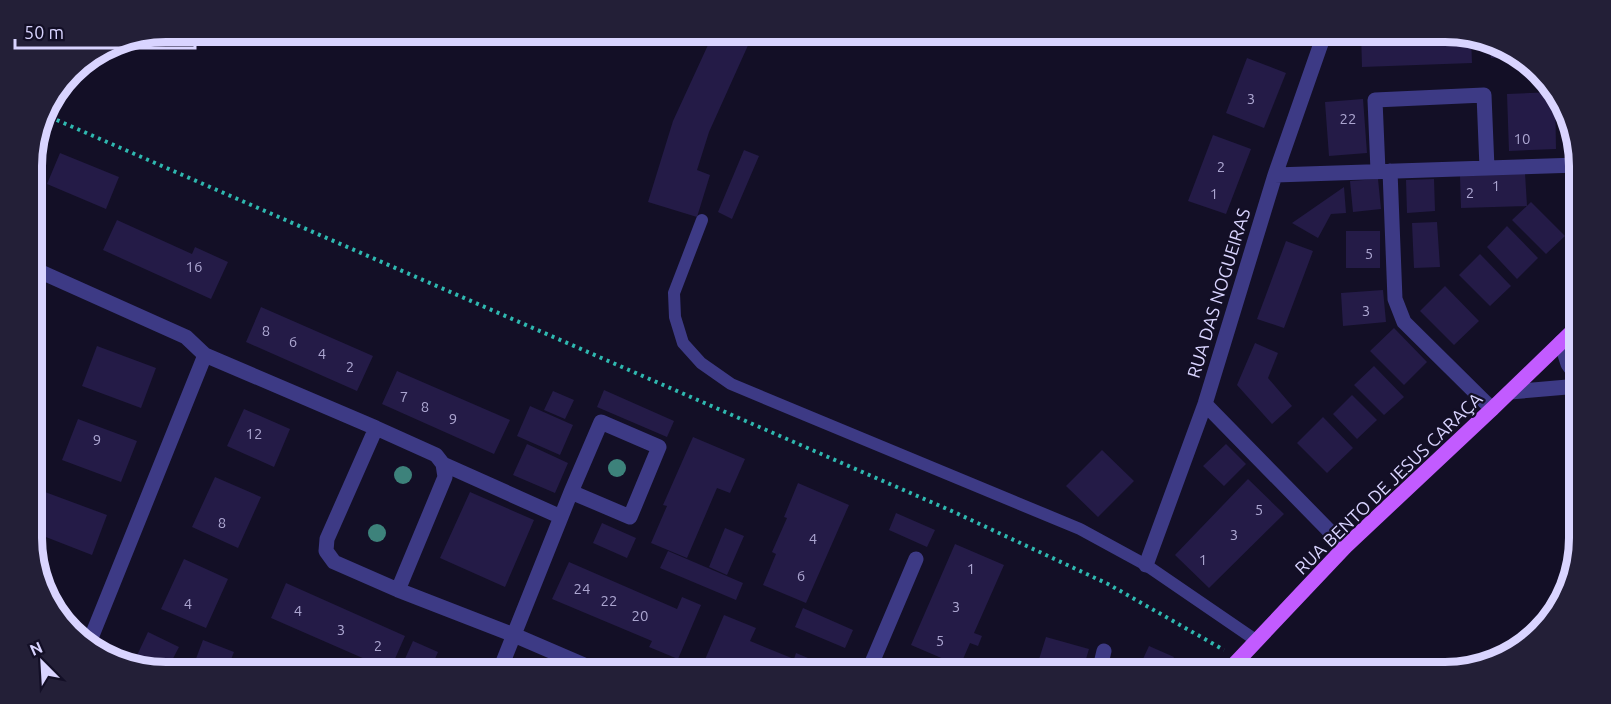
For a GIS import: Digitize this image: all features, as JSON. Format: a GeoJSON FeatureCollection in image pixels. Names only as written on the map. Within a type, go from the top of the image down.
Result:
{"type":"FeatureCollection","features":[{"type":"Feature","properties":{"kind":"main road","name":"RUA BENTO DE JESUS CARAÇA"},"geometry":{"type":"LineString","coordinates":[[1237,662],[1345,548],[1569,334]]}},
{"type":"Feature","properties":{"kind":"street","name":"RUA DAS NOGUEIRAS"},"geometry":{"type":"LineString","coordinates":[[1146,565],[1204,404],[1275,175],[1322,42]]}},
{"type":"Feature","properties":{"kind":"street"},"geometry":{"type":"LineString","coordinates":[[1487,168],[1484,95],[1375,100],[1384,171],[1395,298],[1404,322],[1492,409]]}},
{"type":"Feature","properties":{"kind":"street"},"geometry":{"type":"LineString","coordinates":[[1275,175],[1569,165]]}},
{"type":"Feature","properties":{"kind":"street"},"geometry":{"type":"LineString","coordinates":[[42,272],[186,337],[205,355],[436,455],[443,464],[561,517]]}},
{"type":"Feature","properties":{"kind":"street"},"geometry":{"type":"LineString","coordinates":[[1569,343],[1561,342],[1569,365]]}},
{"type":"Feature","properties":{"kind":"street"},"geometry":{"type":"LineString","coordinates":[[92,636],[205,355]]}},
{"type":"Feature","properties":{"kind":"street"},"geometry":{"type":"LineString","coordinates":[[1510,392],[1569,388]]}},
{"type":"Feature","properties":{"kind":"street"},"geometry":{"type":"LineString","coordinates":[[1204,404],[1345,548]]}},
{"type":"Feature","properties":{"kind":"street"},"geometry":{"type":"LineString","coordinates":[[503,662],[571,492],[601,422],[659,447],[630,517],[571,492]]}},
{"type":"Feature","properties":{"kind":"street"},"geometry":{"type":"LineString","coordinates":[[376,428],[327,539],[326,551],[334,562],[577,662]]}},
{"type":"Feature","properties":{"kind":"street"},"geometry":{"type":"LineString","coordinates":[[398,590],[445,477],[443,464]]}},
{"type":"Feature","properties":{"kind":"street"},"geometry":{"type":"LineString","coordinates":[[872,662],[916,559]]}},
{"type":"Feature","properties":{"kind":"street"},"geometry":{"type":"LineString","coordinates":[[1101,662],[1104,651]]}},
{"type":"Feature","properties":{"kind":"lane"},"geometry":{"type":"LineString","coordinates":[[702,220],[674,293],[675,317],[683,343],[701,363],[731,384],[1080,529],[1146,565],[1257,641]]}},
{"type":"Feature","properties":{"kind":"path"},"geometry":{"type":"LineString","coordinates":[[52,117],[964,517],[1108,584],[1222,648]]}},
{"type":"Feature","properties":{"kind":"building"},"geometry":{"type":"Polygon","coordinates":[[[709,42],[750,42],[709,132],[697,170],[710,175],[697,217],[648,202],[673,121],[709,42]]]}},
{"type":"Feature","properties":{"kind":"building"},"geometry":{"type":"Polygon","coordinates":[[[1361,42],[1453,42],[1471,45],[1472,63],[1362,67],[1361,42]]]}},
{"type":"Feature","properties":{"kind":"building"},"geometry":{"type":"Polygon","coordinates":[[[1490,50],[1504,57],[1491,58],[1490,50]]]}},
{"type":"Feature","properties":{"kind":"building"},"geometry":{"type":"Polygon","coordinates":[[[1247,58],[1286,73],[1264,128],[1226,113],[1247,58]]]}},
{"type":"Feature","properties":{"kind":"building"},"geometry":{"type":"Polygon","coordinates":[[[1544,92],[1555,110],[1556,149],[1509,151],[1507,94],[1544,92]]]}},
{"type":"Feature","properties":{"kind":"building"},"geometry":{"type":"Polygon","coordinates":[[[1363,99],[1367,153],[1329,156],[1325,102],[1363,99]]]}},
{"type":"Feature","properties":{"kind":"building"},"geometry":{"type":"Polygon","coordinates":[[[1213,135],[1251,149],[1226,214],[1188,201],[1213,135]]]}},
{"type":"Feature","properties":{"kind":"building"},"geometry":{"type":"Polygon","coordinates":[[[744,150],[759,156],[732,219],[718,212],[744,150]]]}},
{"type":"Feature","properties":{"kind":"building"},"geometry":{"type":"Polygon","coordinates":[[[60,153],[119,177],[106,209],[47,184],[60,153]]]}},
{"type":"Feature","properties":{"kind":"building"},"geometry":{"type":"Polygon","coordinates":[[[1525,173],[1527,206],[1461,208],[1460,176],[1525,173]]]}},
{"type":"Feature","properties":{"kind":"building"},"geometry":{"type":"Polygon","coordinates":[[[1378,179],[1381,209],[1353,212],[1350,181],[1378,179]]]}},
{"type":"Feature","properties":{"kind":"building"},"geometry":{"type":"Polygon","coordinates":[[[1434,179],[1435,211],[1407,213],[1406,180],[1434,179]]]}},
{"type":"Feature","properties":{"kind":"building"},"geometry":{"type":"Polygon","coordinates":[[[1344,187],[1346,213],[1331,214],[1318,238],[1292,223],[1344,187]]]}},
{"type":"Feature","properties":{"kind":"building"},"geometry":{"type":"Polygon","coordinates":[[[1531,202],[1565,236],[1546,254],[1512,220],[1531,202]]]}},
{"type":"Feature","properties":{"kind":"building"},"geometry":{"type":"Polygon","coordinates":[[[117,220],[192,254],[195,247],[228,262],[211,299],[103,250],[117,220]]]}},
{"type":"Feature","properties":{"kind":"building"},"geometry":{"type":"Polygon","coordinates":[[[1437,222],[1440,267],[1414,268],[1412,223],[1437,222]]]}},
{"type":"Feature","properties":{"kind":"building"},"geometry":{"type":"Polygon","coordinates":[[[1507,226],[1538,258],[1517,279],[1487,247],[1507,226]]]}},
{"type":"Feature","properties":{"kind":"building"},"geometry":{"type":"Polygon","coordinates":[[[1346,231],[1380,231],[1380,268],[1346,268],[1346,231]]]}},
{"type":"Feature","properties":{"kind":"building"},"geometry":{"type":"Polygon","coordinates":[[[1286,241],[1313,251],[1284,328],[1257,319],[1286,241]]]}},
{"type":"Feature","properties":{"kind":"building"},"geometry":{"type":"Polygon","coordinates":[[[1480,254],[1511,286],[1490,306],[1459,275],[1480,254]]]}},
{"type":"Feature","properties":{"kind":"building"},"geometry":{"type":"Polygon","coordinates":[[[1445,286],[1479,321],[1454,345],[1420,311],[1445,286]]]}},
{"type":"Feature","properties":{"kind":"building"},"geometry":{"type":"Polygon","coordinates":[[[1383,290],[1386,322],[1343,326],[1341,293],[1383,290]]]}},
{"type":"Feature","properties":{"kind":"building"},"geometry":{"type":"Polygon","coordinates":[[[261,307],[373,356],[357,391],[246,342],[261,307]]]}},
{"type":"Feature","properties":{"kind":"building"},"geometry":{"type":"Polygon","coordinates":[[[1394,328],[1427,362],[1404,385],[1370,351],[1394,328]]]}},
{"type":"Feature","properties":{"kind":"building"},"geometry":{"type":"Polygon","coordinates":[[[1255,343],[1278,353],[1268,378],[1292,406],[1272,424],[1237,385],[1255,343]]]}},
{"type":"Feature","properties":{"kind":"building"},"geometry":{"type":"Polygon","coordinates":[[[97,346],[156,368],[141,408],[82,386],[97,346]]]}},
{"type":"Feature","properties":{"kind":"building"},"geometry":{"type":"Polygon","coordinates":[[[1374,366],[1404,397],[1384,415],[1354,385],[1374,366]]]}},
{"type":"Feature","properties":{"kind":"building"},"geometry":{"type":"Polygon","coordinates":[[[397,371],[510,420],[494,454],[382,404],[397,371]]]}},
{"type":"Feature","properties":{"kind":"building"},"geometry":{"type":"Polygon","coordinates":[[[604,390],[674,421],[667,437],[597,407],[604,390]]]}},
{"type":"Feature","properties":{"kind":"building"},"geometry":{"type":"Polygon","coordinates":[[[553,391],[574,400],[565,419],[544,410],[553,391]]]}},
{"type":"Feature","properties":{"kind":"building"},"geometry":{"type":"Polygon","coordinates":[[[1352,395],[1377,420],[1357,439],[1333,414],[1352,395]]]}},
{"type":"Feature","properties":{"kind":"building"},"geometry":{"type":"Polygon","coordinates":[[[530,406],[573,425],[560,455],[517,436],[530,406]]]}},
{"type":"Feature","properties":{"kind":"building"},"geometry":{"type":"Polygon","coordinates":[[[244,409],[290,429],[274,467],[227,446],[244,409]]]}},
{"type":"Feature","properties":{"kind":"building"},"geometry":{"type":"Polygon","coordinates":[[[1323,417],[1353,448],[1327,473],[1297,443],[1323,417]]]}},
{"type":"Feature","properties":{"kind":"building"},"geometry":{"type":"Polygon","coordinates":[[[78,419],[137,441],[121,482],[62,460],[78,419]]]}},
{"type":"Feature","properties":{"kind":"building"},"geometry":{"type":"Polygon","coordinates":[[[693,437],[745,459],[730,493],[717,488],[687,558],[651,543],[667,506],[663,505],[693,437]]]}},
{"type":"Feature","properties":{"kind":"building"},"geometry":{"type":"Polygon","coordinates":[[[527,444],[568,463],[555,493],[513,475],[527,444]]]}},
{"type":"Feature","properties":{"kind":"building"},"geometry":{"type":"Polygon","coordinates":[[[1226,444],[1246,464],[1224,486],[1203,466],[1226,444]]]}},
{"type":"Feature","properties":{"kind":"building"},"geometry":{"type":"Polygon","coordinates":[[[1102,450],[1134,481],[1098,517],[1066,486],[1102,450]]]}},
{"type":"Feature","properties":{"kind":"building"},"geometry":{"type":"Polygon","coordinates":[[[215,477],[261,497],[238,548],[192,527],[215,477]]]}},
{"type":"Feature","properties":{"kind":"building"},"geometry":{"type":"Polygon","coordinates":[[[1248,479],[1284,514],[1209,588],[1175,555],[1248,479]]]}},
{"type":"Feature","properties":{"kind":"building"},"geometry":{"type":"Polygon","coordinates":[[[798,483],[849,505],[806,603],[763,585],[776,554],[772,552],[787,518],[784,517],[798,483]]]}},
{"type":"Feature","properties":{"kind":"building"},"geometry":{"type":"Polygon","coordinates":[[[45,492],[107,515],[92,555],[42,536],[42,500],[45,492]]]}},
{"type":"Feature","properties":{"kind":"building"},"geometry":{"type":"Polygon","coordinates":[[[470,492],[534,520],[505,587],[440,558],[470,492]]]}},
{"type":"Feature","properties":{"kind":"building"},"geometry":{"type":"Polygon","coordinates":[[[896,513],[935,530],[927,547],[889,530],[896,513]]]}},
{"type":"Feature","properties":{"kind":"building"},"geometry":{"type":"Polygon","coordinates":[[[602,523],[636,538],[627,558],[593,543],[602,523]]]}},
{"type":"Feature","properties":{"kind":"building"},"geometry":{"type":"Polygon","coordinates":[[[725,528],[744,536],[727,575],[709,567],[725,528]]]}},
{"type":"Feature","properties":{"kind":"building"},"geometry":{"type":"Polygon","coordinates":[[[955,544],[1004,565],[974,633],[982,636],[978,646],[970,643],[962,662],[951,662],[911,645],[955,544]]]}},
{"type":"Feature","properties":{"kind":"building"},"geometry":{"type":"Polygon","coordinates":[[[668,551],[743,583],[736,600],[660,568],[668,551]]]}},
{"type":"Feature","properties":{"kind":"building"},"geometry":{"type":"Polygon","coordinates":[[[184,559],[228,579],[206,628],[161,609],[184,559]]]}},
{"type":"Feature","properties":{"kind":"building"},"geometry":{"type":"Polygon","coordinates":[[[569,562],[677,609],[682,597],[701,605],[678,659],[649,647],[652,641],[552,599],[569,562]]]}},
{"type":"Feature","properties":{"kind":"building"},"geometry":{"type":"Polygon","coordinates":[[[286,583],[405,636],[394,662],[372,662],[271,618],[286,583]]]}},
{"type":"Feature","properties":{"kind":"building"},"geometry":{"type":"Polygon","coordinates":[[[1547,605],[1538,620],[1526,632],[1547,605]]]}},
{"type":"Feature","properties":{"kind":"building"},"geometry":{"type":"Polygon","coordinates":[[[803,608],[853,630],[845,648],[795,627],[803,608]]]}},
{"type":"Feature","properties":{"kind":"building"},"geometry":{"type":"Polygon","coordinates":[[[724,615],[756,628],[750,641],[794,659],[796,653],[818,662],[704,662],[724,615]]]}},
{"type":"Feature","properties":{"kind":"building"},"geometry":{"type":"Polygon","coordinates":[[[148,632],[179,647],[171,662],[136,658],[148,632]]]}},
{"type":"Feature","properties":{"kind":"building"},"geometry":{"type":"Polygon","coordinates":[[[1046,637],[1089,649],[1085,662],[1038,662],[1046,637]]]}},
{"type":"Feature","properties":{"kind":"building"},"geometry":{"type":"Polygon","coordinates":[[[203,640],[234,652],[230,662],[195,662],[203,640]]]}},
{"type":"Feature","properties":{"kind":"building"},"geometry":{"type":"Polygon","coordinates":[[[413,641],[438,652],[434,662],[404,662],[413,641]]]}},
{"type":"Feature","properties":{"kind":"building"},"geometry":{"type":"Polygon","coordinates":[[[1149,646],[1174,657],[1172,662],[1142,662],[1149,646]]]}}]}
